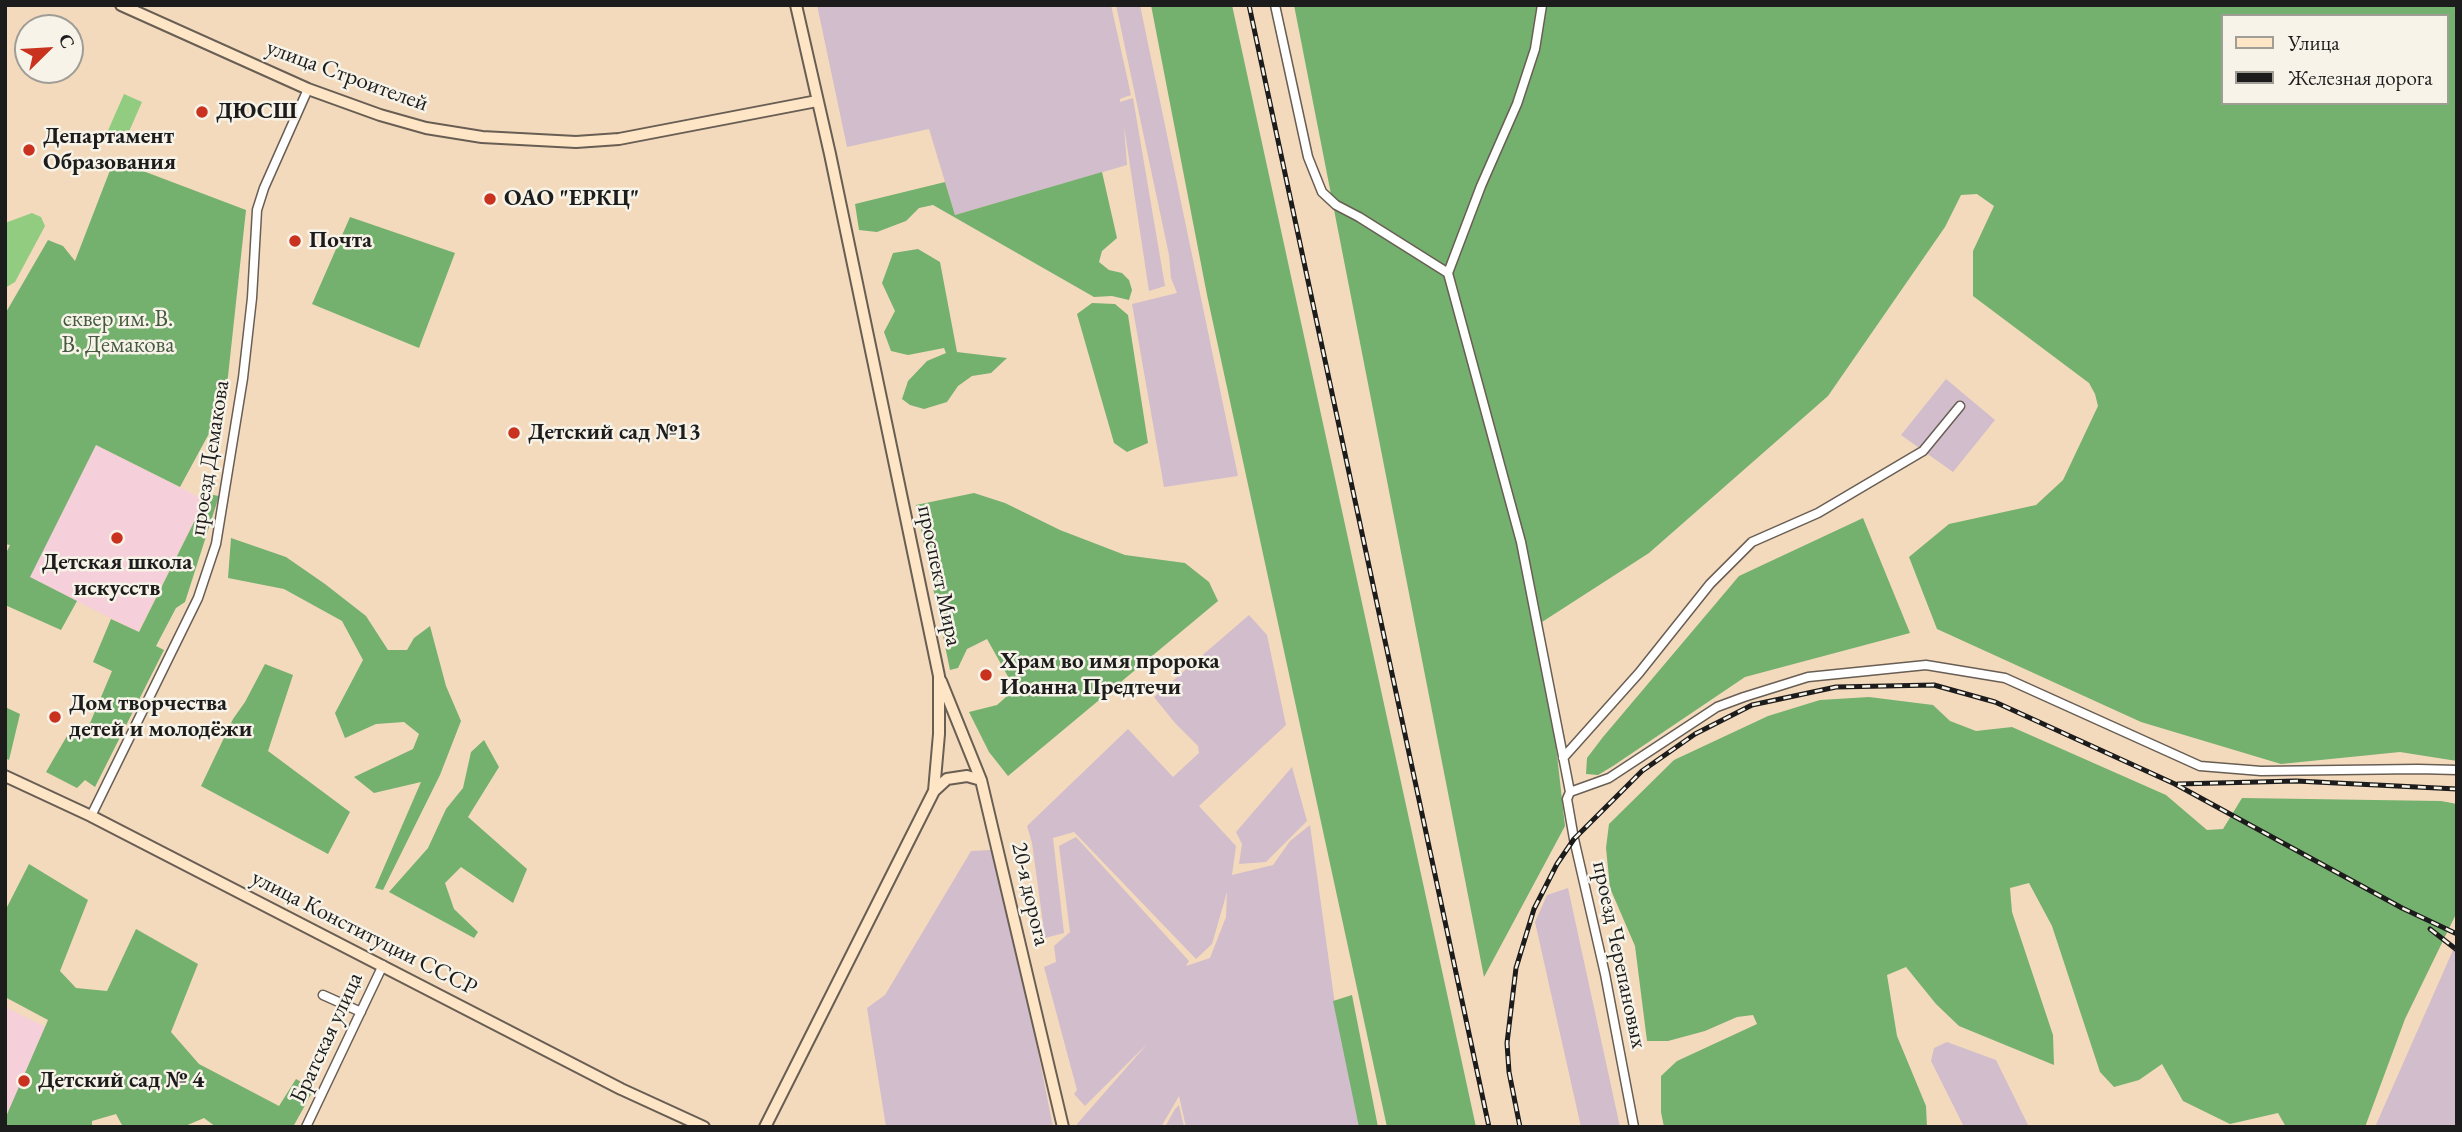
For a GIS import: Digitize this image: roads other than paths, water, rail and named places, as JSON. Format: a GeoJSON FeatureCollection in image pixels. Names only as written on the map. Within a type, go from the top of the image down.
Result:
{"type":"FeatureCollection","features":[{"type":"Feature","properties":{"kind":"main road","name":"улица Строителей"},"geometry":{"type":"LineString","coordinates":[[121,5],[308,89],[426,128],[482,137],[576,142],[619,139],[817,101]]}},
{"type":"Feature","properties":{"kind":"main road","name":"проспект Мира"},"geometry":{"type":"LineString","coordinates":[[765,1127],[934,791],[939,734],[939,676],[796,5]]}},
{"type":"Feature","properties":{"kind":"main road","name":"20-я дорога"},"geometry":{"type":"LineString","coordinates":[[939,676],[981,780],[1063,1127]]}},
{"type":"Feature","properties":{"kind":"main road","name":"улица Конституции СССР"},"geometry":{"type":"LineString","coordinates":[[5,776],[91,816],[608,1083],[704,1127]]}},
{"type":"Feature","properties":{"kind":"main road"},"geometry":{"type":"LineString","coordinates":[[934,791],[947,779],[967,776],[981,780]]}},
{"type":"Feature","properties":{"kind":"street"},"geometry":{"type":"LineString","coordinates":[[1275,5],[1308,157],[1322,192],[1336,205],[1448,273],[1517,104],[1535,49],[1542,5]]}},
{"type":"Feature","properties":{"kind":"street","name":"проезд Демакова"},"geometry":{"type":"LineString","coordinates":[[91,816],[198,598],[216,544],[243,378],[252,298],[257,210],[308,89]]}},
{"type":"Feature","properties":{"kind":"street","name":"проезд Черепановых"},"geometry":{"type":"LineString","coordinates":[[1448,273],[1521,542],[1570,792],[1567,799],[1574,839],[1605,974],[1634,1127]]}},
{"type":"Feature","properties":{"kind":"street"},"geometry":{"type":"LineString","coordinates":[[1563,758],[1639,673],[1710,584],[1752,542],[1818,513],[1923,451],[1960,406]]}},
{"type":"Feature","properties":{"kind":"street"},"geometry":{"type":"LineString","coordinates":[[1570,792],[1609,778],[1717,707],[1744,697],[1808,677],[1926,665],[2005,678],[2200,766],[2261,771],[2457,770]]}},
{"type":"Feature","properties":{"kind":"street","name":"Братская улица"},"geometry":{"type":"LineString","coordinates":[[306,1127],[383,965]]}},
{"type":"Feature","properties":{"kind":"street"},"geometry":{"type":"LineString","coordinates":[[323,995],[361,1012]]}},
{"type":"Feature","properties":{"kind":"railway"},"geometry":{"type":"LineString","coordinates":[[1249,5],[1489,1127]]}},
{"type":"Feature","properties":{"kind":"railway"},"geometry":{"type":"LineString","coordinates":[[1520,1127],[1509,1072],[1507,1043],[1516,968],[1534,909],[1557,864],[1574,839],[1642,771],[1695,734],[1752,705],[1836,687],[1934,685],[1995,702],[2175,784],[2402,908],[2457,934]]}},
{"type":"Feature","properties":{"kind":"railway"},"geometry":{"type":"LineString","coordinates":[[2178,784],[2296,781],[2457,789]]}},
{"type":"Feature","properties":{"kind":"railway"},"geometry":{"type":"LineString","coordinates":[[2430,929],[2457,950]]}},
{"type":"Feature","properties":{"kind":"place","name":"ДЮСШ"},"geometry":{"type":"Point","coordinates":[202,112]}},
{"type":"Feature","properties":{"kind":"place","name":"Департамент Образования"},"geometry":{"type":"Point","coordinates":[29,150]}},
{"type":"Feature","properties":{"kind":"place","name":"ОАО \"ЕРКЦ\""},"geometry":{"type":"Point","coordinates":[490,199]}},
{"type":"Feature","properties":{"kind":"place","name":"Почта"},"geometry":{"type":"Point","coordinates":[295,241]}},
{"type":"Feature","properties":{"kind":"place","name":"Детский сад №13"},"geometry":{"type":"Point","coordinates":[514,433]}},
{"type":"Feature","properties":{"kind":"place","name":"Детская школа искусств"},"geometry":{"type":"Point","coordinates":[117,538]}},
{"type":"Feature","properties":{"kind":"place","name":"Храм во имя пророка Иоанна Предтечи"},"geometry":{"type":"Point","coordinates":[986,675]}},
{"type":"Feature","properties":{"kind":"place","name":"Дом творчества детей и молодёжи"},"geometry":{"type":"Point","coordinates":[55,717]}},
{"type":"Feature","properties":{"kind":"place","name":"Детский сад № 4"},"geometry":{"type":"Point","coordinates":[24,1081]}},
{"type":"Feature","properties":{"kind":"park label","name":"сквер им. В. В. Демакова"},"geometry":{"type":"Point","coordinates":[118,333]}}]}
